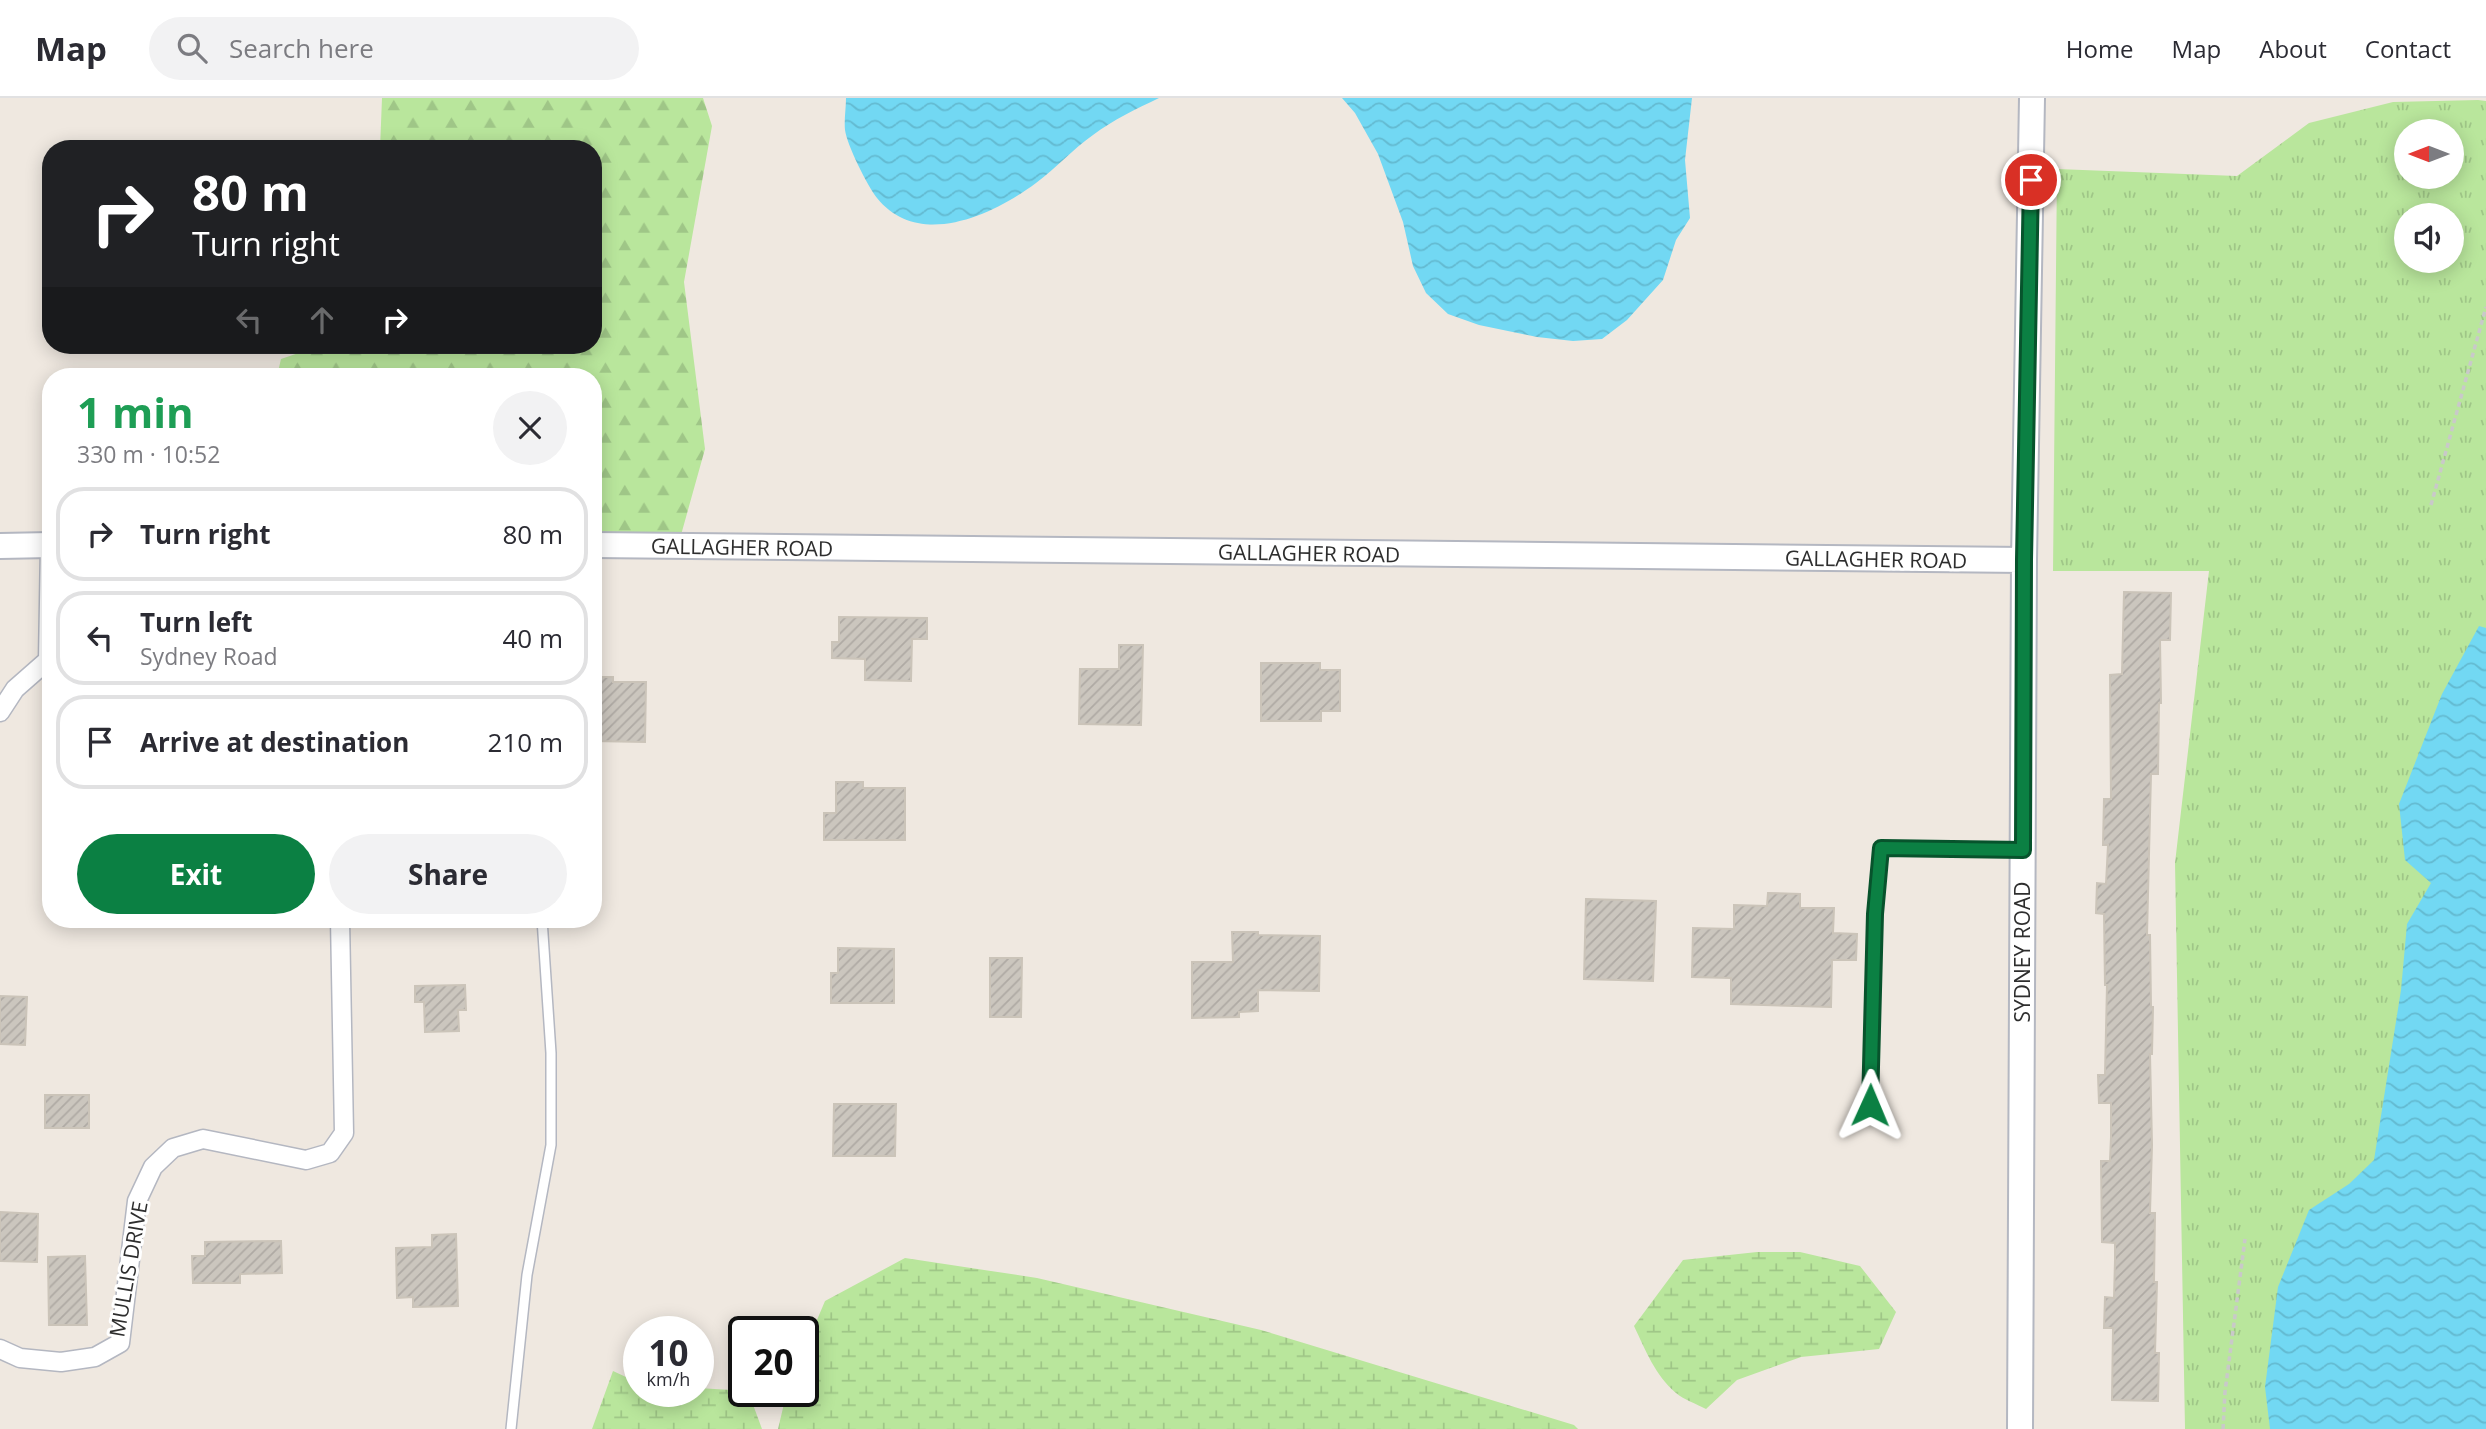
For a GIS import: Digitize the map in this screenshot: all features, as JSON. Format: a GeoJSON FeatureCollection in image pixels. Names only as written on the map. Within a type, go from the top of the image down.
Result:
{"type":"FeatureCollection","features":[{"type":"Feature","properties":{"kind":"street","name":"SYDNEY ROAD"},"geometry":{"type":"LineString","coordinates":[[2020,1429],[2024,560],[2032,98]]}},
{"type":"Feature","properties":{"kind":"street"},"geometry":{"type":"LineString","coordinates":[[0,546],[42,545]]}},
{"type":"Feature","properties":{"kind":"street","name":"GALLAGHER ROAD"},"geometry":{"type":"LineString","coordinates":[[602,545],[2024,560]]}},
{"type":"Feature","properties":{"kind":"street"},"geometry":{"type":"LineString","coordinates":[[0,712],[15,689],[42,665]]}},
{"type":"Feature","properties":{"kind":"street","name":"MULLIS DRIVE"},"geometry":{"type":"LineString","coordinates":[[0,1349],[20,1358],[61,1362],[95,1357],[120,1343],[136,1201],[153,1167],[173,1148],[203,1139],[306,1160],[330,1153],[344,1133],[340,928]]}},
{"type":"Feature","properties":{"kind":"lane"},"geometry":{"type":"LineString","coordinates":[[1870,1105],[1875,914],[1881,848],[2023,850]]}},
{"type":"Feature","properties":{"kind":"lane"},"geometry":{"type":"LineString","coordinates":[[512,1429],[527,1275],[551,1145],[551,1054],[543,928]]}},
{"type":"Feature","properties":{"kind":"path"},"geometry":{"type":"LineString","coordinates":[[2431,505],[2486,307]]}},
{"type":"Feature","properties":{"kind":"path"},"geometry":{"type":"LineString","coordinates":[[2223,1429],[2224,1392],[2245,1238]]}},
{"type":"Feature","properties":{"kind":"green space"},"geometry":{"type":"Polygon","coordinates":[[[382,98],[703,98],[712,126],[684,282],[705,449],[681,535],[602,534],[602,368],[279,368],[281,359],[296,354],[602,354],[602,140],[380,140],[382,98]]]}},
{"type":"Feature","properties":{"kind":"green space"},"geometry":{"type":"Polygon","coordinates":[[[2486,101],[2486,1429],[2185,1429],[2175,863],[2209,571],[2053,571],[2057,169],[2237,176],[2309,123],[2393,102],[2486,101]]]}},
{"type":"Feature","properties":{"kind":"green space"},"geometry":{"type":"Polygon","coordinates":[[[1757,1252],[1800,1252],[1860,1266],[1896,1312],[1879,1349],[1801,1357],[1737,1380],[1706,1409],[1683,1398],[1662,1378],[1634,1326],[1683,1260],[1757,1252]]]}},
{"type":"Feature","properties":{"kind":"green space"},"geometry":{"type":"Polygon","coordinates":[[[905,1258],[1037,1278],[1261,1330],[1574,1425],[1578,1429],[778,1429],[783,1407],[819,1407],[819,1316],[825,1301],[905,1258]]]}},
{"type":"Feature","properties":{"kind":"green space"},"geometry":{"type":"Polygon","coordinates":[[[613,1371],[623,1376],[623,1407],[714,1407],[714,1389],[728,1390],[728,1407],[754,1407],[762,1429],[592,1429],[613,1371]]]}},
{"type":"Feature","properties":{"kind":"water"},"geometry":{"type":"Polygon","coordinates":[[[846,98],[1159,98],[1101,130],[1019,195],[978,216],[934,225],[914,222],[894,214],[877,198],[858,165],[847,137],[846,98]]]}},
{"type":"Feature","properties":{"kind":"water"},"geometry":{"type":"Polygon","coordinates":[[[1342,98],[1692,98],[1685,160],[1690,218],[1676,240],[1663,280],[1627,320],[1602,339],[1573,341],[1537,337],[1479,325],[1448,314],[1426,293],[1413,266],[1403,222],[1378,154],[1355,113],[1342,98]]]}},
{"type":"Feature","properties":{"kind":"water"},"geometry":{"type":"Polygon","coordinates":[[[2479,626],[2486,628],[2486,1429],[2270,1429],[2265,1387],[2278,1287],[2309,1210],[2349,1184],[2374,1160],[2401,990],[2407,924],[2431,883],[2405,860],[2399,804],[2442,694],[2479,626]]]}},
{"type":"Feature","properties":{"kind":"building"},"geometry":{"type":"Polygon","coordinates":[[[2124,592],[2171,593],[2170,640],[2160,640],[2158,774],[2151,774],[2147,935],[2150,935],[2153,1007],[2150,1054],[2150,1213],[2155,1213],[2155,1353],[2159,1353],[2158,1401],[2112,1400],[2113,1328],[2104,1328],[2105,1297],[2114,1298],[2115,1243],[2102,1242],[2101,1161],[2110,1161],[2111,1103],[2099,1103],[2098,1075],[2105,1075],[2107,985],[2104,914],[2096,913],[2097,883],[2106,884],[2108,845],[2103,845],[2104,799],[2111,799],[2110,675],[2122,674],[2124,592]]]}},
{"type":"Feature","properties":{"kind":"building"},"geometry":{"type":"Polygon","coordinates":[[[839,617],[927,618],[927,639],[912,639],[911,681],[865,680],[865,659],[832,658],[832,642],[839,642],[839,617]]]}},
{"type":"Feature","properties":{"kind":"building"},"geometry":{"type":"Polygon","coordinates":[[[1119,645],[1143,645],[1141,725],[1079,724],[1080,669],[1119,669],[1119,645]]]}},
{"type":"Feature","properties":{"kind":"building"},"geometry":{"type":"Polygon","coordinates":[[[1261,663],[1320,663],[1320,670],[1340,670],[1340,711],[1321,711],[1321,721],[1261,721],[1261,663]]]}},
{"type":"Feature","properties":{"kind":"building"},"geometry":{"type":"Polygon","coordinates":[[[602,677],[613,677],[613,682],[646,682],[645,742],[602,741],[602,677]]]}},
{"type":"Feature","properties":{"kind":"building"},"geometry":{"type":"Polygon","coordinates":[[[836,782],[863,782],[863,788],[905,788],[905,840],[824,840],[824,813],[836,813],[836,782]]]}},
{"type":"Feature","properties":{"kind":"building"},"geometry":{"type":"Polygon","coordinates":[[[1768,893],[1800,894],[1800,908],[1834,908],[1833,933],[1857,934],[1856,960],[1832,960],[1831,1007],[1731,1004],[1731,978],[1692,977],[1693,928],[1734,929],[1734,905],[1767,906],[1768,893]]]}},
{"type":"Feature","properties":{"kind":"building"},"geometry":{"type":"Polygon","coordinates":[[[1586,899],[1656,901],[1653,981],[1584,979],[1586,899]]]}},
{"type":"Feature","properties":{"kind":"building"},"geometry":{"type":"Polygon","coordinates":[[[1232,932],[1320,936],[1319,991],[1258,990],[1258,1011],[1239,1012],[1239,1017],[1192,1018],[1192,962],[1233,962],[1232,932]]]}},
{"type":"Feature","properties":{"kind":"building"},"geometry":{"type":"Polygon","coordinates":[[[838,948],[894,949],[894,1003],[831,1003],[831,973],[838,973],[838,948]]]}},
{"type":"Feature","properties":{"kind":"building"},"geometry":{"type":"Polygon","coordinates":[[[990,958],[1022,958],[1021,1017],[990,1017],[990,958]]]}},
{"type":"Feature","properties":{"kind":"building"},"geometry":{"type":"Polygon","coordinates":[[[465,985],[466,1010],[458,1010],[459,1031],[425,1032],[424,1002],[415,1002],[415,986],[465,985]]]}},
{"type":"Feature","properties":{"kind":"building"},"geometry":{"type":"Polygon","coordinates":[[[0,996],[27,997],[25,1045],[0,1044],[0,996]]]}},
{"type":"Feature","properties":{"kind":"building"},"geometry":{"type":"Polygon","coordinates":[[[45,1095],[89,1095],[89,1128],[45,1128],[45,1095]]]}},
{"type":"Feature","properties":{"kind":"building"},"geometry":{"type":"Polygon","coordinates":[[[834,1104],[896,1104],[895,1156],[833,1156],[834,1104]]]}},
{"type":"Feature","properties":{"kind":"building"},"geometry":{"type":"Polygon","coordinates":[[[0,1212],[38,1214],[37,1262],[0,1261],[0,1212]]]}},
{"type":"Feature","properties":{"kind":"building"},"geometry":{"type":"Polygon","coordinates":[[[456,1234],[458,1306],[413,1307],[413,1297],[397,1298],[396,1248],[432,1247],[432,1235],[456,1234]]]}},
{"type":"Feature","properties":{"kind":"building"},"geometry":{"type":"Polygon","coordinates":[[[281,1241],[282,1273],[240,1274],[240,1283],[193,1283],[192,1256],[205,1256],[205,1242],[281,1241]]]}},
{"type":"Feature","properties":{"kind":"building"},"geometry":{"type":"Polygon","coordinates":[[[85,1256],[87,1325],[49,1325],[48,1257],[85,1256]]]}},
{"type":"Feature","properties":{"kind":"route"},"geometry":{"type":"LineString","coordinates":[[1870,1105],[1875,914],[1881,848],[2023,850],[2024,560],[2031,180]]}}]}
